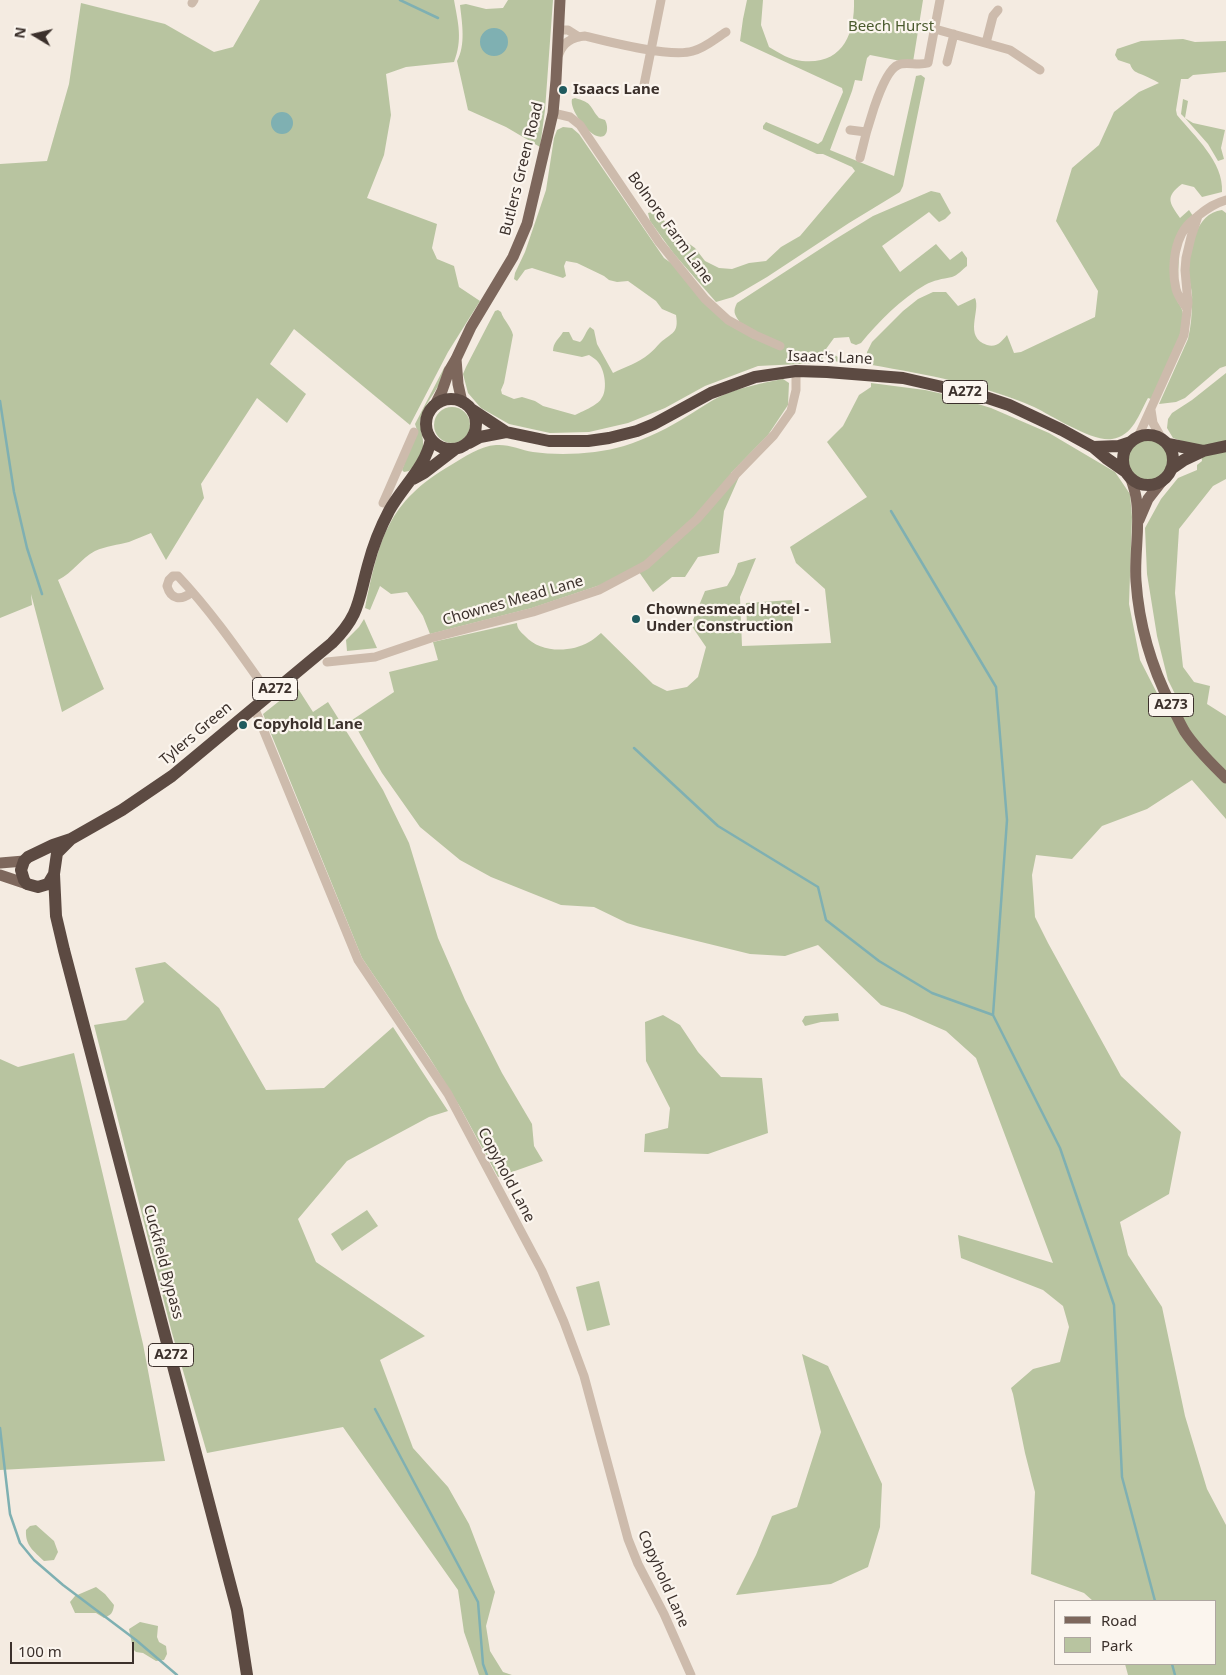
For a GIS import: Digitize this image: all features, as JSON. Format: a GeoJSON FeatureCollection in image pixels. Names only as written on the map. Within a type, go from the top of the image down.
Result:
{"type":"FeatureCollection","features":[{"type":"Feature","properties":{"kind":"highway","name":"Isaac's Lane"},"geometry":{"type":"LineString","coordinates":[[467,405],[506,432],[558,441],[588,441],[637,431],[654,424],[711,393],[755,377],[796,371],[860,373],[903,378],[982,396],[1034,416],[1093,447],[1129,475]]}},
{"type":"Feature","properties":{"kind":"highway"},"geometry":{"type":"LineString","coordinates":[[448,399],[467,405],[475,415],[476,430],[469,442],[454,450],[441,448],[431,439],[426,425],[427,418],[434,405],[448,399]]}},
{"type":"Feature","properties":{"kind":"highway","name":"Isaac's Lane"},"geometry":{"type":"LineString","coordinates":[[469,442],[480,437],[506,432]]}},
{"type":"Feature","properties":{"kind":"highway"},"geometry":{"type":"LineString","coordinates":[[1165,442],[1173,456],[1168,476],[1154,484],[1138,483],[1129,475],[1123,456],[1126,448],[1134,439],[1146,435],[1154,436],[1165,442],[1203,451]]}},
{"type":"Feature","properties":{"kind":"highway","name":"Tylers Green"},"geometry":{"type":"LineString","coordinates":[[29,858],[53,845],[71,839],[128,806],[172,776],[254,706],[318,655],[345,630],[360,600],[369,561],[381,528],[397,498],[424,461],[431,439]]}},
{"type":"Feature","properties":{"kind":"highway","name":"Isaac's Lane"},"geometry":{"type":"LineString","coordinates":[[1093,447],[1119,446],[1134,439]]}},
{"type":"Feature","properties":{"kind":"highway"},"geometry":{"type":"LineString","coordinates":[[1171,469],[1203,451],[1226,446]]}},
{"type":"Feature","properties":{"kind":"highway","name":"Tylers Green"},"geometry":{"type":"LineString","coordinates":[[409,482],[454,450]]}},
{"type":"Feature","properties":{"kind":"highway","name":"Tylers Green"},"geometry":{"type":"LineString","coordinates":[[54,871],[57,853],[71,839]]}},
{"type":"Feature","properties":{"kind":"highway"},"geometry":{"type":"LineString","coordinates":[[39,854],[49,859],[54,871],[52,879],[43,886],[30,885],[24,880],[21,870],[29,858],[39,854]]}},
{"type":"Feature","properties":{"kind":"highway","name":"Cuckfield Bypass"},"geometry":{"type":"LineString","coordinates":[[54,871],[56,916],[237,1610],[247,1675]]}},
{"type":"Feature","properties":{"kind":"highway","name":"Cuckfield Bypass"},"geometry":{"type":"LineString","coordinates":[[30,885],[41,892],[56,916]]}},
{"type":"Feature","properties":{"kind":"main road","name":"Butlers Green Road"},"geometry":{"type":"LineString","coordinates":[[434,405],[471,327],[513,257],[521,240],[531,208],[553,113],[560,0]]}},
{"type":"Feature","properties":{"kind":"main road","name":"Butlers Green Road"},"geometry":{"type":"LineString","coordinates":[[456,359],[458,384],[467,405]]}},
{"type":"Feature","properties":{"kind":"main road","name":"A273"},"geometry":{"type":"LineString","coordinates":[[1129,475],[1137,498],[1136,581],[1140,618],[1148,651],[1159,681],[1184,732],[1201,753],[1226,778]]}},
{"type":"Feature","properties":{"kind":"main road","name":"A273"},"geometry":{"type":"LineString","coordinates":[[1138,522],[1148,499],[1162,481]]}},
{"type":"Feature","properties":{"kind":"main road","name":"Tylers Green"},"geometry":{"type":"LineString","coordinates":[[0,863],[29,858]]}},
{"type":"Feature","properties":{"kind":"main road"},"geometry":{"type":"LineString","coordinates":[[0,875],[30,885]]}},
{"type":"Feature","properties":{"kind":"street"},"geometry":{"type":"LineString","coordinates":[[644,85],[661,0]]}},
{"type":"Feature","properties":{"kind":"street"},"geometry":{"type":"LineString","coordinates":[[860,158],[866,132],[885,80],[892,69],[898,64],[922,65],[928,62],[940,0]]}},
{"type":"Feature","properties":{"kind":"street"},"geometry":{"type":"LineString","coordinates":[[986,43],[994,16],[998,10]]}},
{"type":"Feature","properties":{"kind":"street"},"geometry":{"type":"LineString","coordinates":[[935,29],[1010,50],[1040,70]]}},
{"type":"Feature","properties":{"kind":"street"},"geometry":{"type":"LineString","coordinates":[[559,30],[568,30],[578,36],[683,54],[704,47],[726,32]]}},
{"type":"Feature","properties":{"kind":"street"},"geometry":{"type":"LineString","coordinates":[[947,62],[954,34]]}},
{"type":"Feature","properties":{"kind":"street"},"geometry":{"type":"LineString","coordinates":[[557,61],[563,46],[578,36]]}},
{"type":"Feature","properties":{"kind":"street","name":"Bolnore Farm Lane"},"geometry":{"type":"LineString","coordinates":[[553,113],[570,117],[580,125],[659,242],[705,299],[728,320],[780,346]]}},
{"type":"Feature","properties":{"kind":"street"},"geometry":{"type":"LineString","coordinates":[[850,130],[866,132]]}},
{"type":"Feature","properties":{"kind":"street"},"geometry":{"type":"LineString","coordinates":[[1134,439],[1146,415],[1151,410],[1184,335],[1187,309],[1176,290],[1174,272],[1174,261],[1180,238],[1187,227],[1210,206],[1226,200]]}},
{"type":"Feature","properties":{"kind":"street","name":"Chownes Mead Lane"},"geometry":{"type":"LineString","coordinates":[[327,662],[342,655],[375,658],[431,638],[533,612],[599,590],[646,565],[697,519],[736,474],[774,435],[791,411],[796,390],[796,371]]}},
{"type":"Feature","properties":{"kind":"street"},"geometry":{"type":"LineString","coordinates":[[1151,410],[1153,423],[1165,442]]}},
{"type":"Feature","properties":{"kind":"street"},"geometry":{"type":"LineString","coordinates":[[383,503],[414,432]]}},
{"type":"Feature","properties":{"kind":"street"},"geometry":{"type":"LineString","coordinates":[[397,472],[409,482]]}},
{"type":"Feature","properties":{"kind":"street"},"geometry":{"type":"LineString","coordinates":[[192,592],[228,637],[269,694]]}},
{"type":"Feature","properties":{"kind":"street","name":"Copyhold Lane"},"geometry":{"type":"LineString","coordinates":[[254,706],[358,960],[448,1094],[542,1271],[584,1376],[628,1539],[691,1675]]}},
{"type":"Feature","properties":{"kind":"green space"},"geometry":{"type":"Polygon","coordinates":[[[260,0],[454,0],[459,38],[454,62],[406,67],[386,74],[391,115],[384,155],[367,198],[437,224],[432,248],[437,259],[454,266],[459,287],[480,301],[448,352],[410,425],[294,329],[270,364],[306,394],[287,423],[257,398],[201,484],[204,498],[166,560],[151,533],[129,542],[95,551],[58,580],[104,689],[62,712],[31,594],[32,605],[0,618],[0,164],[47,161],[69,84],[81,3],[165,24],[214,52],[233,47],[260,0]]]}},
{"type":"Feature","properties":{"kind":"green space"},"geometry":{"type":"Polygon","coordinates":[[[508,0],[553,0],[545,110],[540,147],[506,127],[468,110],[457,61],[462,48],[460,5],[466,4],[486,9],[503,8],[508,0]]]}},
{"type":"Feature","properties":{"kind":"green space","name":"Beech Hurst"},"geometry":{"type":"Polygon","coordinates":[[[747,0],[763,0],[761,25],[769,47],[789,58],[802,61],[816,61],[836,53],[849,36],[854,13],[854,0],[923,0],[913,62],[870,55],[867,58],[862,81],[855,80],[830,150],[894,176],[916,76],[921,75],[925,78],[903,186],[900,192],[767,277],[733,297],[716,302],[674,254],[650,221],[648,213],[652,212],[660,216],[677,235],[695,248],[705,261],[719,268],[732,269],[749,263],[766,261],[781,247],[800,236],[855,171],[852,167],[823,154],[817,154],[763,129],[766,122],[818,144],[822,141],[843,92],[842,88],[740,41],[747,0]]]}},
{"type":"Feature","properties":{"kind":"green space"},"geometry":{"type":"Polygon","coordinates":[[[1183,39],[1195,42],[1226,41],[1226,72],[1193,75],[1188,79],[1181,79],[1176,110],[1177,115],[1207,150],[1213,160],[1218,170],[1222,192],[1202,197],[1194,187],[1182,184],[1171,196],[1171,204],[1180,218],[1189,210],[1193,216],[1180,230],[1177,301],[1183,315],[1182,324],[1180,335],[1166,369],[1151,399],[1148,398],[1130,429],[1125,434],[1112,439],[1094,437],[1034,407],[994,392],[954,381],[872,365],[866,361],[867,352],[872,342],[903,311],[918,299],[933,292],[946,292],[958,306],[975,298],[974,330],[976,336],[987,345],[994,346],[1007,335],[1014,353],[1021,352],[1095,317],[1098,291],[1056,221],[1072,168],[1099,145],[1114,112],[1139,92],[1159,83],[1135,71],[1130,64],[1118,60],[1115,55],[1117,49],[1141,41],[1183,39]]]}},
{"type":"Feature","properties":{"kind":"green space"},"geometry":{"type":"Polygon","coordinates":[[[575,98],[588,103],[599,118],[605,120],[607,132],[605,135],[597,136],[588,130],[573,109],[572,99],[575,98]]]}},
{"type":"Feature","properties":{"kind":"green space"},"geometry":{"type":"Polygon","coordinates":[[[1183,99],[1188,101],[1185,118],[1181,114],[1183,99]]]}},
{"type":"Feature","properties":{"kind":"green space"},"geometry":{"type":"Polygon","coordinates":[[[1185,118],[1193,123],[1225,130],[1221,148],[1224,159],[1218,161],[1208,144],[1185,118]]]}},
{"type":"Feature","properties":{"kind":"green space"},"geometry":{"type":"Polygon","coordinates":[[[563,127],[572,128],[579,134],[664,258],[735,327],[739,321],[735,312],[737,303],[873,216],[931,191],[940,193],[951,213],[939,222],[929,212],[882,246],[900,272],[936,244],[950,260],[962,251],[967,258],[967,266],[958,274],[928,283],[907,297],[861,343],[856,345],[851,343],[849,337],[834,338],[826,349],[841,359],[838,362],[824,357],[820,363],[758,366],[705,386],[665,408],[628,423],[589,432],[550,433],[509,424],[481,408],[468,393],[463,374],[495,311],[501,312],[513,335],[501,390],[502,394],[514,399],[522,397],[543,406],[575,415],[597,404],[603,395],[605,381],[600,366],[589,355],[582,357],[553,351],[555,343],[563,332],[569,332],[573,340],[580,342],[590,327],[594,330],[597,344],[613,373],[652,352],[674,332],[677,321],[676,315],[662,309],[656,301],[628,281],[617,282],[609,280],[577,263],[566,261],[564,266],[566,276],[563,278],[532,268],[525,270],[517,281],[514,279],[546,190],[554,138],[557,130],[563,127]]]}},
{"type":"Feature","properties":{"kind":"green space"},"geometry":{"type":"Polygon","coordinates":[[[1222,210],[1226,213],[1226,366],[1220,368],[1185,398],[1176,402],[1159,404],[1188,339],[1192,297],[1189,264],[1195,234],[1205,218],[1222,210]]]}},
{"type":"Feature","properties":{"kind":"green space"},"geometry":{"type":"Polygon","coordinates":[[[445,366],[442,379],[421,418],[422,452],[418,461],[409,471],[404,472],[402,470],[417,430],[415,424],[445,366]]]}},
{"type":"Feature","properties":{"kind":"green space"},"geometry":{"type":"Polygon","coordinates":[[[1226,373],[1226,479],[1213,486],[1179,529],[1175,593],[1183,667],[1194,682],[1210,686],[1207,704],[1226,716],[1226,819],[1192,780],[1147,809],[1102,826],[1072,859],[1036,855],[1032,875],[1035,917],[1121,1076],[1181,1132],[1169,1194],[1120,1222],[1128,1255],[1162,1307],[1185,1416],[1207,1489],[1226,1525],[1226,1675],[1128,1675],[1125,1665],[1216,1665],[1216,1600],[1092,1600],[1084,1593],[1031,1574],[1035,1492],[1011,1388],[1033,1369],[1060,1362],[1069,1327],[1063,1306],[1043,1290],[961,1258],[958,1235],[1053,1263],[976,1058],[946,1031],[881,1005],[818,945],[785,956],[750,954],[640,927],[627,923],[594,907],[561,905],[491,877],[460,860],[420,827],[382,773],[352,720],[394,692],[389,672],[438,660],[433,642],[517,623],[520,630],[531,642],[556,650],[581,646],[601,633],[653,684],[667,691],[687,687],[698,677],[706,647],[691,625],[705,591],[727,586],[738,563],[756,558],[740,597],[742,646],[831,643],[825,589],[796,563],[790,547],[867,497],[827,442],[843,426],[859,395],[871,387],[871,383],[925,390],[991,408],[1049,433],[1115,472],[1130,494],[1132,517],[1129,604],[1140,660],[1160,699],[1183,710],[1168,680],[1157,636],[1147,574],[1145,528],[1161,499],[1178,478],[1197,470],[1197,465],[1202,461],[1200,444],[1191,444],[1173,438],[1167,428],[1168,419],[1172,413],[1226,373]]]}},
{"type":"Feature","properties":{"kind":"green space"},"geometry":{"type":"Polygon","coordinates":[[[783,379],[789,383],[788,405],[768,435],[731,473],[739,477],[724,511],[719,553],[698,557],[685,577],[672,577],[653,592],[639,572],[532,608],[430,634],[423,616],[407,592],[391,594],[380,586],[370,610],[365,608],[381,543],[399,509],[413,493],[430,479],[467,455],[484,447],[496,445],[555,454],[579,454],[614,449],[657,433],[713,400],[729,393],[783,379]]]}},
{"type":"Feature","properties":{"kind":"green space"},"geometry":{"type":"Polygon","coordinates":[[[452,407],[459,408],[465,412],[469,418],[469,432],[465,438],[459,442],[452,443],[445,442],[439,438],[435,432],[434,425],[435,418],[439,412],[445,408],[452,407]]]}},
{"type":"Feature","properties":{"kind":"green space"},"geometry":{"type":"Polygon","coordinates":[[[1144,440],[1152,440],[1159,443],[1165,449],[1168,460],[1165,471],[1159,477],[1152,480],[1144,480],[1137,477],[1131,471],[1128,464],[1128,456],[1131,449],[1137,443],[1144,440]]]}},
{"type":"Feature","properties":{"kind":"green space"},"geometry":{"type":"Polygon","coordinates":[[[792,600],[793,623],[747,625],[746,603],[792,600]]]}},
{"type":"Feature","properties":{"kind":"green space"},"geometry":{"type":"Polygon","coordinates":[[[364,619],[377,648],[347,651],[346,640],[364,619]]]}},
{"type":"Feature","properties":{"kind":"green space"},"geometry":{"type":"Polygon","coordinates":[[[297,687],[313,712],[328,702],[383,790],[409,843],[438,938],[465,1000],[502,1073],[532,1124],[534,1146],[543,1161],[498,1177],[460,1107],[429,1057],[362,958],[263,714],[297,687]]]}},
{"type":"Feature","properties":{"kind":"green space"},"geometry":{"type":"Polygon","coordinates":[[[165,962],[219,1008],[266,1090],[324,1088],[393,1027],[448,1111],[429,1117],[347,1161],[298,1219],[316,1262],[425,1336],[380,1360],[413,1448],[448,1487],[469,1524],[495,1592],[486,1626],[490,1651],[503,1672],[512,1675],[479,1675],[464,1632],[458,1590],[343,1427],[207,1453],[172,1333],[94,1025],[126,1020],[144,1002],[135,968],[165,962]]]}},
{"type":"Feature","properties":{"kind":"green space"},"geometry":{"type":"Polygon","coordinates":[[[838,1013],[839,1021],[821,1022],[805,1026],[802,1021],[805,1016],[838,1013]]]}},
{"type":"Feature","properties":{"kind":"green space"},"geometry":{"type":"Polygon","coordinates":[[[663,1015],[680,1025],[698,1052],[721,1077],[762,1078],[768,1133],[708,1154],[644,1152],[645,1134],[668,1128],[670,1108],[646,1061],[645,1022],[663,1015]]]}},
{"type":"Feature","properties":{"kind":"green space"},"geometry":{"type":"Polygon","coordinates":[[[74,1053],[143,1344],[165,1461],[0,1470],[0,1059],[18,1067],[74,1053]]]}},
{"type":"Feature","properties":{"kind":"green space"},"geometry":{"type":"Polygon","coordinates":[[[367,1210],[378,1226],[342,1251],[331,1234],[367,1210]]]}},
{"type":"Feature","properties":{"kind":"green space"},"geometry":{"type":"Polygon","coordinates":[[[599,1281],[610,1325],[587,1331],[576,1287],[599,1281]]]}},
{"type":"Feature","properties":{"kind":"green space"},"geometry":{"type":"Polygon","coordinates":[[[802,1354],[828,1366],[882,1484],[880,1527],[868,1567],[831,1584],[736,1595],[756,1555],[772,1516],[797,1507],[821,1432],[802,1354]]]}},
{"type":"Feature","properties":{"kind":"green space"},"geometry":{"type":"Polygon","coordinates":[[[36,1525],[54,1541],[58,1552],[54,1560],[44,1561],[29,1544],[26,1530],[30,1526],[36,1525]]]}},
{"type":"Feature","properties":{"kind":"green space"},"geometry":{"type":"Polygon","coordinates":[[[96,1587],[114,1605],[111,1613],[104,1618],[96,1613],[75,1613],[70,1602],[75,1596],[96,1587]]]}},
{"type":"Feature","properties":{"kind":"green space"},"geometry":{"type":"Polygon","coordinates":[[[140,1622],[158,1626],[157,1637],[159,1642],[166,1646],[167,1654],[164,1660],[156,1661],[133,1649],[129,1629],[140,1622]]]}},
{"type":"Feature","properties":{"kind":"water"},"geometry":{"type":"Polygon","coordinates":[[[494,28],[504,32],[508,42],[504,52],[494,56],[484,52],[480,42],[484,32],[494,28]]]}},
{"type":"Feature","properties":{"kind":"water"},"geometry":{"type":"Polygon","coordinates":[[[282,112],[290,115],[293,123],[290,131],[282,134],[274,131],[271,123],[274,115],[282,112]]]}},
{"type":"Feature","properties":{"kind":"waterway"},"geometry":{"type":"LineString","coordinates":[[400,0],[438,18]]}},
{"type":"Feature","properties":{"kind":"waterway"},"geometry":{"type":"LineString","coordinates":[[0,401],[14,492],[27,548],[42,594]]}},
{"type":"Feature","properties":{"kind":"waterway"},"geometry":{"type":"LineString","coordinates":[[891,511],[996,687],[1007,820],[993,1015],[1060,1148],[1114,1305],[1122,1477],[1155,1600]]}},
{"type":"Feature","properties":{"kind":"waterway"},"geometry":{"type":"LineString","coordinates":[[634,748],[718,826],[818,887],[826,920],[879,961],[932,993],[993,1015]]}},
{"type":"Feature","properties":{"kind":"waterway"},"geometry":{"type":"LineString","coordinates":[[375,1409],[478,1602],[483,1664],[487,1675]]}},
{"type":"Feature","properties":{"kind":"waterway"},"geometry":{"type":"LineString","coordinates":[[0,1428],[10,1514],[20,1543],[34,1560],[63,1585],[136,1640],[177,1675]]}},
{"type":"Feature","properties":{"kind":"waterway"},"geometry":{"type":"LineString","coordinates":[[1172,1665],[1175,1675]]}},
{"type":"Feature","properties":{"kind":"place","name":"Isaacs Lane"},"geometry":{"type":"Point","coordinates":[563,90]}},
{"type":"Feature","properties":{"kind":"place","name":"Chownesmead Hotel - Under Construction"},"geometry":{"type":"Point","coordinates":[636,619]}},
{"type":"Feature","properties":{"kind":"place","name":"Copyhold Lane"},"geometry":{"type":"Point","coordinates":[243,725]}}]}
